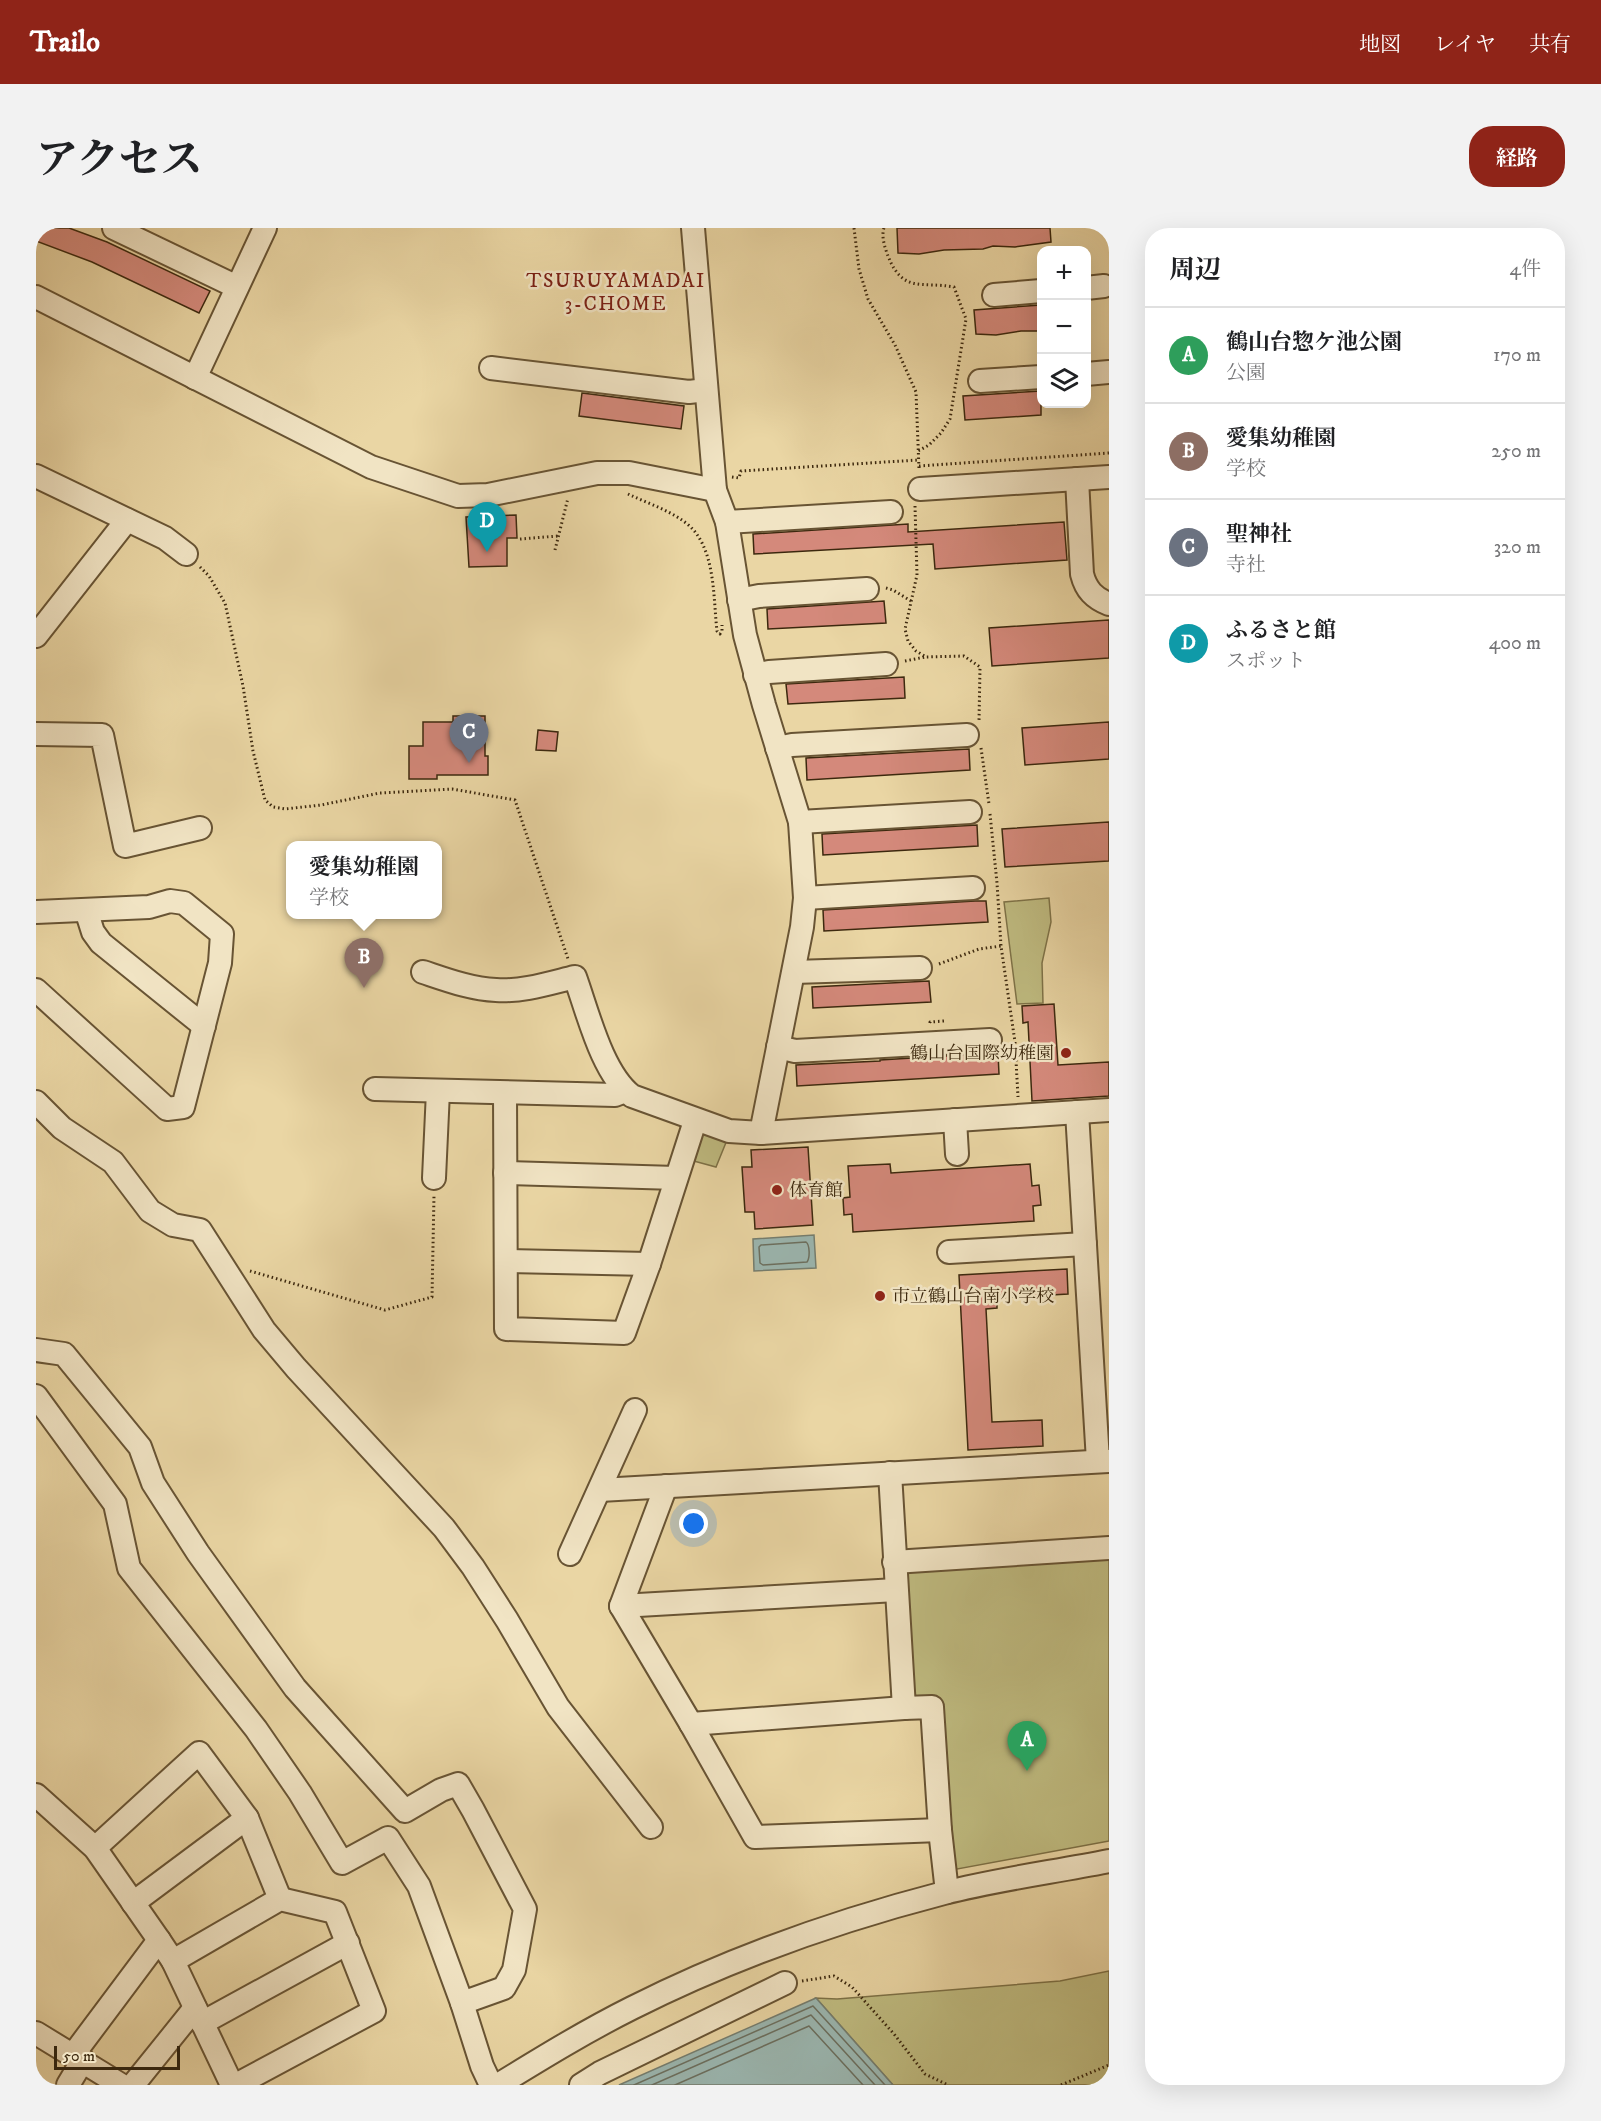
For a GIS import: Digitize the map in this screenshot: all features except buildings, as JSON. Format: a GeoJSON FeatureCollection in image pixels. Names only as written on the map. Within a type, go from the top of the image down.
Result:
{"type":"FeatureCollection","features":[{"type":"Feature","properties":{"kind":"street"},"geometry":{"type":"LineString","coordinates":[[114,228],[237,287]]}},
{"type":"Feature","properties":{"kind":"street"},"geometry":{"type":"LineString","coordinates":[[195,378],[265,228]]}},
{"type":"Feature","properties":{"kind":"street"},"geometry":{"type":"LineString","coordinates":[[693,228],[706,390],[745,635],[800,822],[805,898],[794,972],[760,1133]]}},
{"type":"Feature","properties":{"kind":"street"},"geometry":{"type":"LineString","coordinates":[[994,295],[1037,291]]}},
{"type":"Feature","properties":{"kind":"street"},"geometry":{"type":"LineString","coordinates":[[36,297],[371,467],[458,496],[488,495],[597,473],[629,473],[720,483]]}},
{"type":"Feature","properties":{"kind":"street"},"geometry":{"type":"LineString","coordinates":[[491,368],[689,392],[706,390]]}},
{"type":"Feature","properties":{"kind":"street"},"geometry":{"type":"LineString","coordinates":[[1091,374],[1109,372]]}},
{"type":"Feature","properties":{"kind":"street"},"geometry":{"type":"LineString","coordinates":[[980,381],[1037,377]]}},
{"type":"Feature","properties":{"kind":"street"},"geometry":{"type":"LineString","coordinates":[[36,476],[165,538],[186,554]]}},
{"type":"Feature","properties":{"kind":"street"},"geometry":{"type":"LineString","coordinates":[[920,489],[1109,477]]}},
{"type":"Feature","properties":{"kind":"street"},"geometry":{"type":"LineString","coordinates":[[1077,479],[1082,574],[1085,584],[1098,599],[1109,604]]}},
{"type":"Feature","properties":{"kind":"street"},"geometry":{"type":"LineString","coordinates":[[727,522],[891,512]]}},
{"type":"Feature","properties":{"kind":"street"},"geometry":{"type":"LineString","coordinates":[[36,636],[127,520]]}},
{"type":"Feature","properties":{"kind":"street"},"geometry":{"type":"LineString","coordinates":[[739,600],[759,596],[867,590]]}},
{"type":"Feature","properties":{"kind":"street"},"geometry":{"type":"LineString","coordinates":[[756,675],[769,672],[886,664]]}},
{"type":"Feature","properties":{"kind":"street"},"geometry":{"type":"LineString","coordinates":[[36,734],[102,735],[125,846],[200,828]]}},
{"type":"Feature","properties":{"kind":"street"},"geometry":{"type":"LineString","coordinates":[[777,748],[792,745],[976,736]]}},
{"type":"Feature","properties":{"kind":"street"},"geometry":{"type":"LineString","coordinates":[[800,822],[970,812]]}},
{"type":"Feature","properties":{"kind":"street"},"geometry":{"type":"LineString","coordinates":[[805,898],[974,888]]}},
{"type":"Feature","properties":{"kind":"street"},"geometry":{"type":"LineString","coordinates":[[36,912],[149,907],[170,901],[184,903],[222,934],[220,963],[183,1107],[167,1108],[36,990]]}},
{"type":"Feature","properties":{"kind":"street"},"geometry":{"type":"LineString","coordinates":[[86,910],[93,932],[101,943],[204,1026]]}},
{"type":"Feature","properties":{"kind":"street"},"geometry":{"type":"LineString","coordinates":[[794,972],[803,974],[920,968]]}},
{"type":"Feature","properties":{"kind":"street"},"geometry":{"type":"LineString","coordinates":[[423,972],[468,987],[497,991],[575,978],[613,1076],[625,1091],[632,1096],[729,1131],[760,1133],[1109,1110]]}},
{"type":"Feature","properties":{"kind":"street"},"geometry":{"type":"LineString","coordinates":[[778,1047],[795,1051],[990,1040]]}},
{"type":"Feature","properties":{"kind":"street"},"geometry":{"type":"LineString","coordinates":[[375,1089],[615,1095],[625,1091]]}},
{"type":"Feature","properties":{"kind":"street"},"geometry":{"type":"LineString","coordinates":[[434,1178],[438,1091]]}},
{"type":"Feature","properties":{"kind":"street"},"geometry":{"type":"LineString","coordinates":[[505,1093],[506,1329],[624,1333],[650,1264],[695,1120]]}},
{"type":"Feature","properties":{"kind":"street"},"geometry":{"type":"LineString","coordinates":[[36,1102],[62,1128],[113,1162],[150,1211],[173,1225],[200,1230],[264,1330],[303,1376],[444,1528],[507,1620],[558,1707],[651,1827]]}},
{"type":"Feature","properties":{"kind":"street"},"geometry":{"type":"LineString","coordinates":[[600,1490],[1104,1461],[1085,1244],[1077,1112]]}},
{"type":"Feature","properties":{"kind":"street"},"geometry":{"type":"LineString","coordinates":[[955,1120],[957,1154]]}},
{"type":"Feature","properties":{"kind":"street"},"geometry":{"type":"LineString","coordinates":[[506,1173],[676,1178]]}},
{"type":"Feature","properties":{"kind":"street"},"geometry":{"type":"LineString","coordinates":[[949,1252],[1085,1244]]}},
{"type":"Feature","properties":{"kind":"street"},"geometry":{"type":"LineString","coordinates":[[506,1261],[650,1264]]}},
{"type":"Feature","properties":{"kind":"street"},"geometry":{"type":"LineString","coordinates":[[36,1350],[64,1354],[140,1447],[159,1493],[198,1553],[295,1688],[405,1811],[441,1790],[458,1784],[525,1909],[514,1970],[504,1988],[462,2003]]}},
{"type":"Feature","properties":{"kind":"street"},"geometry":{"type":"LineString","coordinates":[[36,1396],[115,1503],[129,1568],[256,1729],[300,1793],[342,1863],[388,1838],[419,1887],[462,2003],[482,2066],[491,2085]]}},
{"type":"Feature","properties":{"kind":"street"},"geometry":{"type":"LineString","coordinates":[[570,1554],[635,1410]]}},
{"type":"Feature","properties":{"kind":"street"},"geometry":{"type":"LineString","coordinates":[[890,1473],[904,1708]]}},
{"type":"Feature","properties":{"kind":"street"},"geometry":{"type":"LineString","coordinates":[[621,1606],[666,1486]]}},
{"type":"Feature","properties":{"kind":"street"},"geometry":{"type":"LineString","coordinates":[[894,1562],[1109,1548]]}},
{"type":"Feature","properties":{"kind":"street"},"geometry":{"type":"LineString","coordinates":[[621,1606],[896,1590]]}},
{"type":"Feature","properties":{"kind":"street"},"geometry":{"type":"LineString","coordinates":[[621,1606],[692,1724],[755,1837],[940,1830]]}},
{"type":"Feature","properties":{"kind":"street"},"geometry":{"type":"LineString","coordinates":[[692,1724],[932,1707],[940,1830],[947,1892]]}},
{"type":"Feature","properties":{"kind":"street"},"geometry":{"type":"LineString","coordinates":[[95,1848],[200,1753],[247,1818],[280,1899]]}},
{"type":"Feature","properties":{"kind":"street"},"geometry":{"type":"LineString","coordinates":[[36,1795],[95,1848],[159,1940],[172,1961],[234,2085],[374,2011],[335,1912],[280,1899],[172,1961]]}},
{"type":"Feature","properties":{"kind":"street"},"geometry":{"type":"LineString","coordinates":[[133,1903],[247,1818]]}},
{"type":"Feature","properties":{"kind":"street"},"geometry":{"type":"LineString","coordinates":[[498,2085],[551,2052],[632,2008],[716,1969],[801,1935],[879,1910],[947,1892],[1109,1861]]}},
{"type":"Feature","properties":{"kind":"street"},"geometry":{"type":"LineString","coordinates":[[68,2085],[78,2057],[159,1940]]}},
{"type":"Feature","properties":{"kind":"street"},"geometry":{"type":"LineString","coordinates":[[133,2085],[199,2015],[348,1943]]}},
{"type":"Feature","properties":{"kind":"street"},"geometry":{"type":"LineString","coordinates":[[581,2085],[600,2073],[785,1983]]}},
{"type":"Feature","properties":{"kind":"street"},"geometry":{"type":"LineString","coordinates":[[36,2032],[121,2085]]}},
{"type":"Feature","properties":{"kind":"path"},"geometry":{"type":"LineString","coordinates":[[854,228],[859,269],[868,300],[895,345],[916,392],[920,503],[915,506],[917,575],[906,629],[909,641],[916,651],[926,657],[964,656],[980,667],[976,736],[997,883],[1001,946],[1015,1042],[1017,1104]]}},
{"type":"Feature","properties":{"kind":"path"},"geometry":{"type":"LineString","coordinates":[[884,228],[882,231],[886,251],[894,272],[904,280],[923,286],[954,287],[966,319],[950,419],[941,433],[918,451]]}},
{"type":"Feature","properties":{"kind":"path"},"geometry":{"type":"LineString","coordinates":[[919,466],[1109,453]]}},
{"type":"Feature","properties":{"kind":"path"},"geometry":{"type":"LineString","coordinates":[[720,483],[739,478],[741,471],[919,459]]}},
{"type":"Feature","properties":{"kind":"path"},"geometry":{"type":"LineString","coordinates":[[555,550],[572,478]]}},
{"type":"Feature","properties":{"kind":"path"},"geometry":{"type":"LineString","coordinates":[[622,491],[669,513],[687,524],[701,539],[708,561],[717,631],[720,634],[722,621]]}},
{"type":"Feature","properties":{"kind":"path"},"geometry":{"type":"LineString","coordinates":[[520,539],[558,536]]}},
{"type":"Feature","properties":{"kind":"path"},"geometry":{"type":"LineString","coordinates":[[186,554],[209,576],[225,603],[243,686],[253,751],[265,800],[273,807],[285,808],[321,805],[380,793],[452,789],[515,800],[575,978]]}},
{"type":"Feature","properties":{"kind":"path"},"geometry":{"type":"LineString","coordinates":[[867,590],[870,587],[883,587],[893,590],[911,602]]}},
{"type":"Feature","properties":{"kind":"path"},"geometry":{"type":"LineString","coordinates":[[920,968],[943,963],[979,949],[1001,946]]}},
{"type":"Feature","properties":{"kind":"path"},"geometry":{"type":"LineString","coordinates":[[242,1269],[385,1310],[432,1297],[434,1178]]}},
{"type":"Feature","properties":{"kind":"path"},"geometry":{"type":"LineString","coordinates":[[785,1983],[834,1976],[852,1987],[894,2034],[925,2074],[948,2085]]}},
{"type":"Feature","properties":{"kind":"path"},"geometry":{"type":"LineString","coordinates":[[1061,2085],[1109,2064]]}},
{"type":"Feature","properties":{"kind":"shaded area"},"geometry":{"type":"Polygon","coordinates":[[[1049,898],[1051,922],[1042,963],[1043,1003],[1017,1004],[1004,902],[1049,898]]]}},
{"type":"Feature","properties":{"kind":"shaded area"},"geometry":{"type":"Polygon","coordinates":[[[698,1133],[727,1140],[716,1167],[690,1160],[698,1133]]]}},
{"type":"Feature","properties":{"kind":"shaded area"},"geometry":{"type":"Polygon","coordinates":[[[1109,1555],[1109,1841],[952,1870],[919,1701],[911,1693],[903,1576],[909,1568],[1109,1555]]]}},
{"type":"Feature","properties":{"kind":"shaded area"},"geometry":{"type":"Polygon","coordinates":[[[1109,1971],[1109,2085],[893,2085],[816,1998],[837,1999],[1060,1981],[1109,1971]]]}},
{"type":"Feature","properties":{"kind":"water"},"geometry":{"type":"Polygon","coordinates":[[[814,1235],[816,1268],[754,1271],[753,1239],[814,1235]]]}},
{"type":"Feature","properties":{"kind":"water"},"geometry":{"type":"Polygon","coordinates":[[[816,1998],[893,2085],[619,2085],[816,1998]]]}},
{"type":"Feature","properties":{"kind":"place","name":"ふるさと館"},"geometry":{"type":"Point","coordinates":[487,552]}},
{"type":"Feature","properties":{"kind":"place","name":"聖神社"},"geometry":{"type":"Point","coordinates":[469,763]}},
{"type":"Feature","properties":{"kind":"place","name":"愛集幼稚園"},"geometry":{"type":"Point","coordinates":[364,988]}},
{"type":"Feature","properties":{"kind":"place","name":"鶴山台国際幼稚園"},"geometry":{"type":"Point","coordinates":[1066,1053]}},
{"type":"Feature","properties":{"kind":"place","name":"体育館"},"geometry":{"type":"Point","coordinates":[777,1190]}},
{"type":"Feature","properties":{"kind":"place","name":"市立鶴山台南小学校"},"geometry":{"type":"Point","coordinates":[880,1296]}},
{"type":"Feature","properties":{"kind":"place","name":"鶴山台惣ケ池公園"},"geometry":{"type":"Point","coordinates":[1027,1771]}},
{"type":"Feature","properties":{"kind":"district","name":"TSURUYAMADAI 3-CHOME"},"geometry":{"type":"Point","coordinates":[616,292]}}]}
